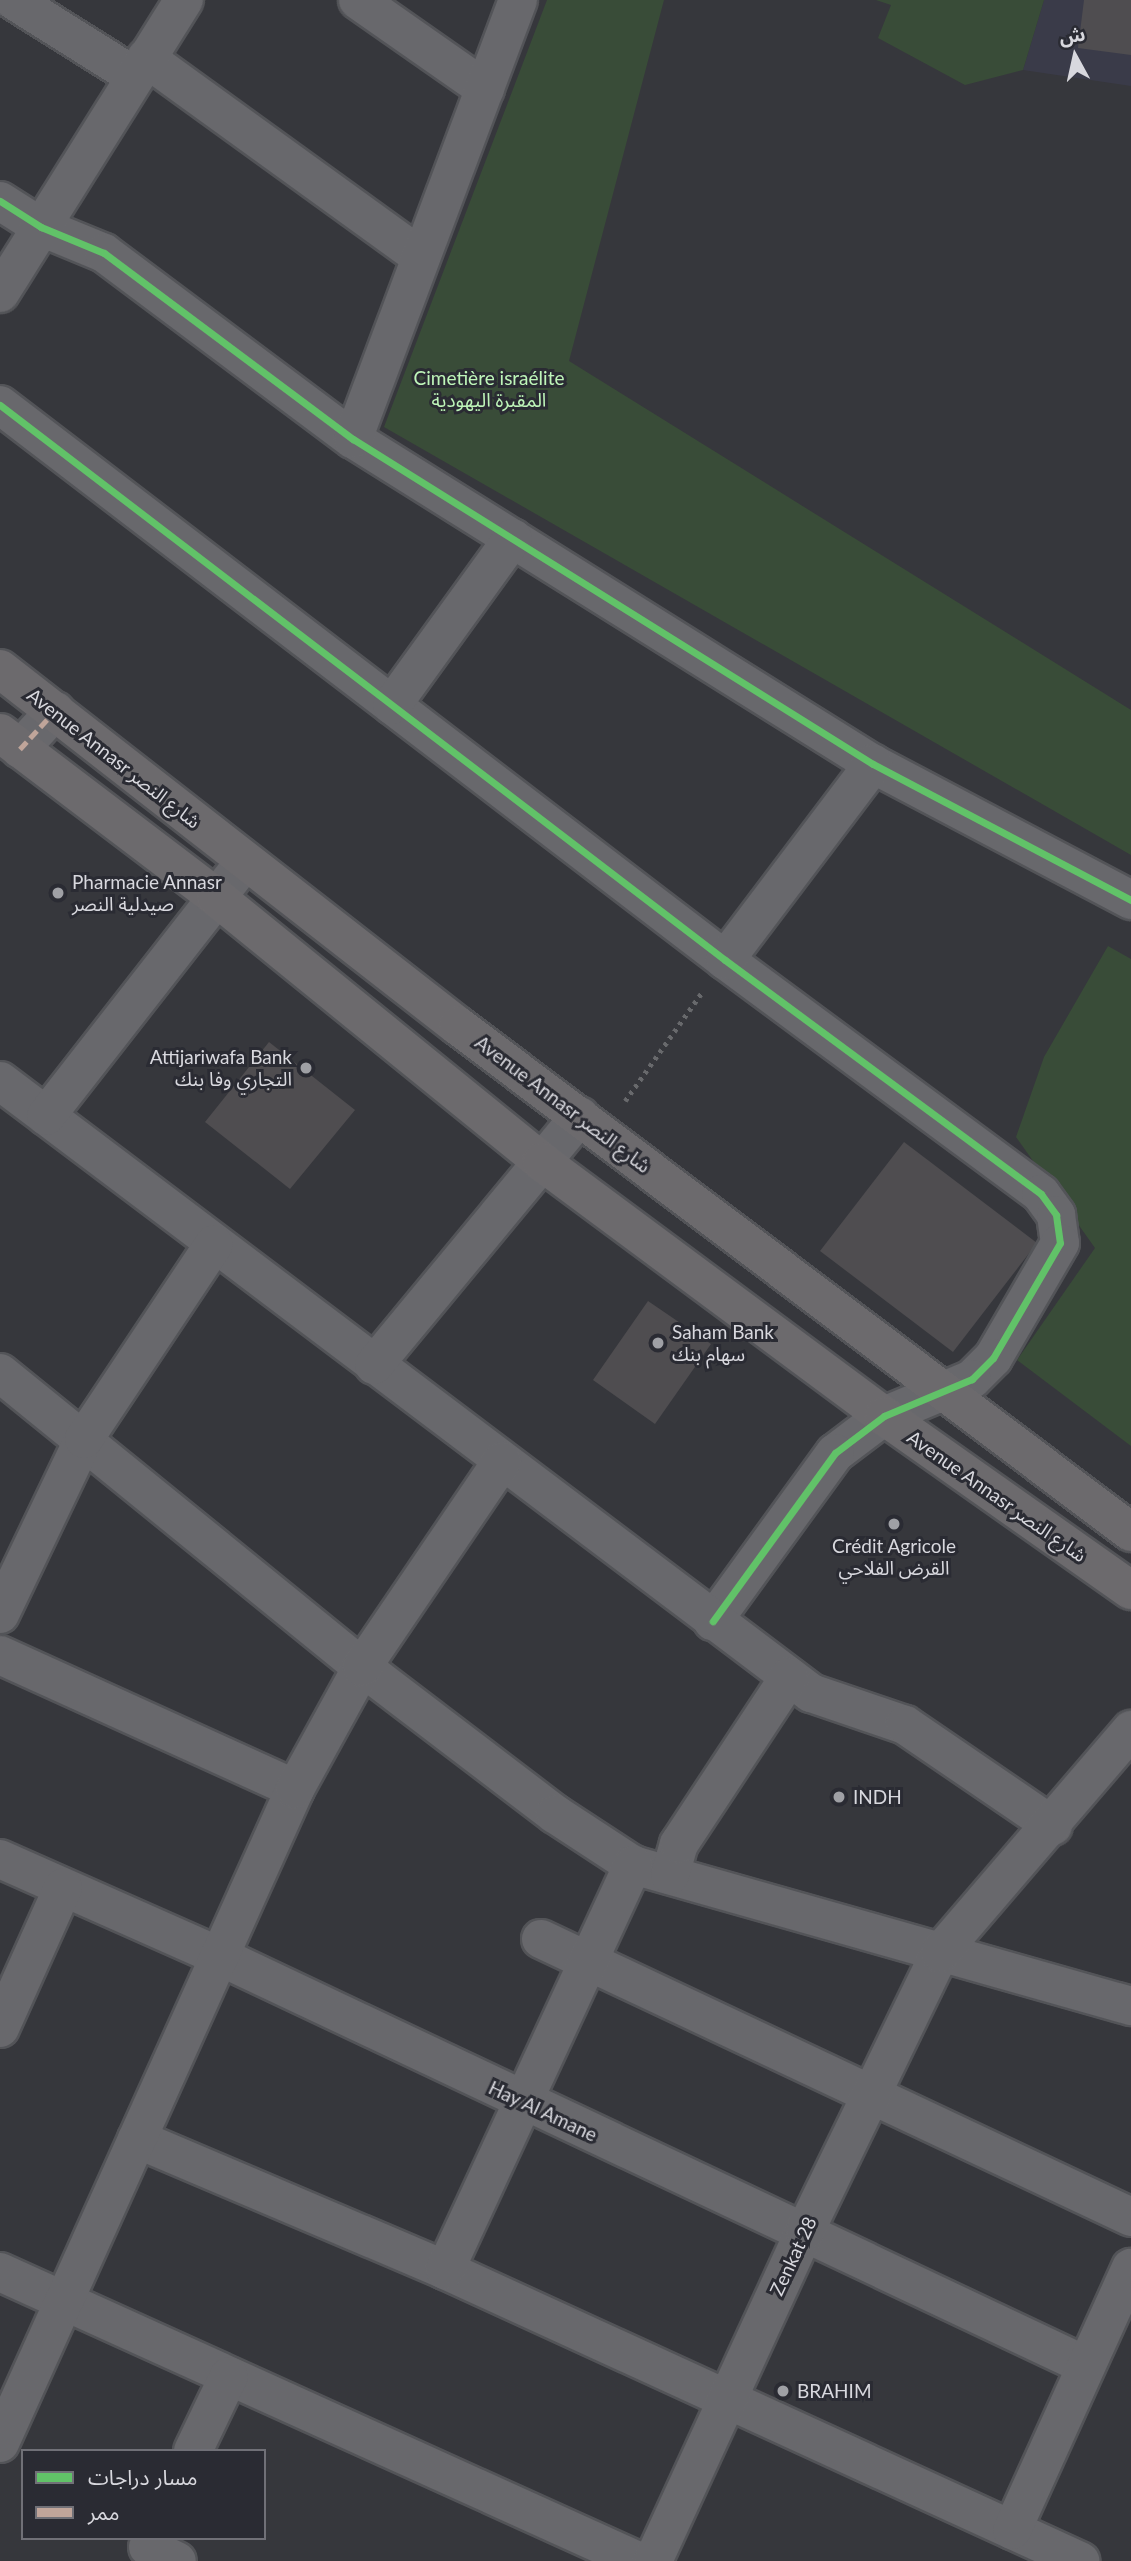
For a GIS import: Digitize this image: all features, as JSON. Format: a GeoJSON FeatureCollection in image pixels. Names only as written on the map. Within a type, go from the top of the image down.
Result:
{"type":"FeatureCollection","features":[{"type":"Feature","properties":{"kind":"main road","name":"Avenue Annasr شارع النصر"},"geometry":{"type":"LineString","coordinates":[[0,669],[591,1125],[1131,1532]]}},
{"type":"Feature","properties":{"kind":"main road","name":"Avenue Annasr شارع النصر"},"geometry":{"type":"LineString","coordinates":[[10,741],[216,897],[542,1162],[884,1416],[1131,1590]]}},
{"type":"Feature","properties":{"kind":"street"},"geometry":{"type":"LineString","coordinates":[[13,0],[140,67],[421,257]]}},
{"type":"Feature","properties":{"kind":"street"},"geometry":{"type":"LineString","coordinates":[[0,293],[184,0]]}},
{"type":"Feature","properties":{"kind":"street"},"geometry":{"type":"LineString","coordinates":[[358,0],[485,89]]}},
{"type":"Feature","properties":{"kind":"street"},"geometry":{"type":"LineString","coordinates":[[353,439],[518,0]]}},
{"type":"Feature","properties":{"kind":"street"},"geometry":{"type":"LineString","coordinates":[[0,201],[41,227],[104,253],[353,439],[873,764],[1131,900]]}},
{"type":"Feature","properties":{"kind":"street"},"geometry":{"type":"LineString","coordinates":[[0,405],[725,960],[1041,1194],[1056,1215],[1060,1243],[993,1358],[972,1379],[946,1393],[884,1416],[835,1453],[713,1621]]}},
{"type":"Feature","properties":{"kind":"street"},"geometry":{"type":"LineString","coordinates":[[392,705],[513,538]]}},
{"type":"Feature","properties":{"kind":"street"},"geometry":{"type":"LineString","coordinates":[[10,741],[55,711]]}},
{"type":"Feature","properties":{"kind":"street"},"geometry":{"type":"LineString","coordinates":[[725,960],[873,764]]}},
{"type":"Feature","properties":{"kind":"street"},"geometry":{"type":"LineString","coordinates":[[46,1116],[246,861]]}},
{"type":"Feature","properties":{"kind":"street"},"geometry":{"type":"LineString","coordinates":[[0,1082],[811,1693],[905,1725],[1054,1826]]}},
{"type":"Feature","properties":{"kind":"street"},"geometry":{"type":"LineString","coordinates":[[374,1365],[542,1162],[591,1125]]}},
{"type":"Feature","properties":{"kind":"street"},"geometry":{"type":"LineString","coordinates":[[0,1614],[84,1439],[215,1244]]}},
{"type":"Feature","properties":{"kind":"street"},"geometry":{"type":"LineString","coordinates":[[0,1373],[362,1667],[555,1814],[633,1864],[1131,2006]]}},
{"type":"Feature","properties":{"kind":"street"},"geometry":{"type":"LineString","coordinates":[[0,2443],[295,1789],[362,1667],[502,1461]]}},
{"type":"Feature","properties":{"kind":"street"},"geometry":{"type":"LineString","coordinates":[[0,1655],[295,1789]]}},
{"type":"Feature","properties":{"kind":"street"},"geometry":{"type":"LineString","coordinates":[[670,1875],[679,1844],[789,1677]]}},
{"type":"Feature","properties":{"kind":"street","name":"Zenkat 28"},"geometry":{"type":"LineString","coordinates":[[653,2561],[870,2093],[940,1953],[1054,1826],[1131,1730]]}},
{"type":"Feature","properties":{"kind":"street","name":"Hay Al Amane"},"geometry":{"type":"LineString","coordinates":[[0,1859],[221,1957],[523,2102],[805,2231],[1085,2365]]}},
{"type":"Feature","properties":{"kind":"street"},"geometry":{"type":"LineString","coordinates":[[445,2270],[590,1962],[633,1864]]}},
{"type":"Feature","properties":{"kind":"street"},"geometry":{"type":"LineString","coordinates":[[0,2028],[63,1888]]}},
{"type":"Feature","properties":{"kind":"street"},"geometry":{"type":"LineString","coordinates":[[541,1939],[1131,2217]]}},
{"type":"Feature","properties":{"kind":"street"},"geometry":{"type":"LineString","coordinates":[[136,2139],[445,2270],[1080,2561]]}},
{"type":"Feature","properties":{"kind":"street"},"geometry":{"type":"LineString","coordinates":[[1012,2530],[1131,2268]]}},
{"type":"Feature","properties":{"kind":"street"},"geometry":{"type":"LineString","coordinates":[[0,2272],[638,2561]]}},
{"type":"Feature","properties":{"kind":"street"},"geometry":{"type":"LineString","coordinates":[[194,2449],[229,2376]]}},
{"type":"Feature","properties":{"kind":"path"},"geometry":{"type":"LineString","coordinates":[[591,1125],[725,960]]}},
{"type":"Feature","properties":{"kind":"shaded area"},"geometry":{"type":"Polygon","coordinates":[[[1044,0],[1131,0],[1131,86],[1023,70],[1044,0]]]}},
{"type":"Feature","properties":{"kind":"green space","name":"Cimetière israélite المقبرة اليهودية"},"geometry":{"type":"Polygon","coordinates":[[[547,0],[664,0],[569,361],[1131,710],[1131,855],[384,427],[547,0]]]}},
{"type":"Feature","properties":{"kind":"green space"},"geometry":{"type":"Polygon","coordinates":[[[876,0],[1044,0],[1023,70],[965,85],[878,38],[891,5],[876,0]]]}},
{"type":"Feature","properties":{"kind":"green space"},"geometry":{"type":"Polygon","coordinates":[[[1108,946],[1131,959],[1131,1446],[1017,1360],[1095,1248],[1016,1137],[1044,1057],[1108,946]]]}},
{"type":"Feature","properties":{"kind":"building"},"geometry":{"type":"Polygon","coordinates":[[[1084,0],[1131,0],[1131,55],[1078,48],[1084,0]]]}},
{"type":"Feature","properties":{"kind":"building"},"geometry":{"type":"Polygon","coordinates":[[[269,1042],[355,1110],[290,1189],[205,1122],[269,1042]]]}},
{"type":"Feature","properties":{"kind":"building"},"geometry":{"type":"Polygon","coordinates":[[[904,1142],[1037,1243],[953,1352],[820,1251],[904,1142]]]}},
{"type":"Feature","properties":{"kind":"building"},"geometry":{"type":"Polygon","coordinates":[[[648,1301],[711,1344],[655,1424],[593,1380],[648,1301]]]}},
{"type":"Feature","properties":{"kind":"marked path"},"geometry":{"type":"LineString","coordinates":[[20,749],[55,711]]}},
{"type":"Feature","properties":{"kind":"cycle path"},"geometry":{"type":"LineString","coordinates":[[0,201],[41,227],[104,253],[353,439],[873,764],[1131,900]]}},
{"type":"Feature","properties":{"kind":"cycle path"},"geometry":{"type":"LineString","coordinates":[[0,405],[725,960],[1041,1194],[1056,1215],[1060,1243],[993,1358],[972,1379],[884,1416],[835,1453],[713,1621]]}},
{"type":"Feature","properties":{"kind":"place","name":"Pharmacie Annasr صيدلية النصر"},"geometry":{"type":"Point","coordinates":[58,893]}},
{"type":"Feature","properties":{"kind":"place","name":"Attijariwafa Bank التجاري وفا بنك"},"geometry":{"type":"Point","coordinates":[306,1068]}},
{"type":"Feature","properties":{"kind":"place","name":"Saham Bank سهام بنك"},"geometry":{"type":"Point","coordinates":[658,1343]}},
{"type":"Feature","properties":{"kind":"place","name":"Crédit Agricole القرض الفلاحي"},"geometry":{"type":"Point","coordinates":[894,1524]}},
{"type":"Feature","properties":{"kind":"place","name":"INDH"},"geometry":{"type":"Point","coordinates":[839,1797]}},
{"type":"Feature","properties":{"kind":"place","name":"BRAHIM"},"geometry":{"type":"Point","coordinates":[783,2391]}}]}
